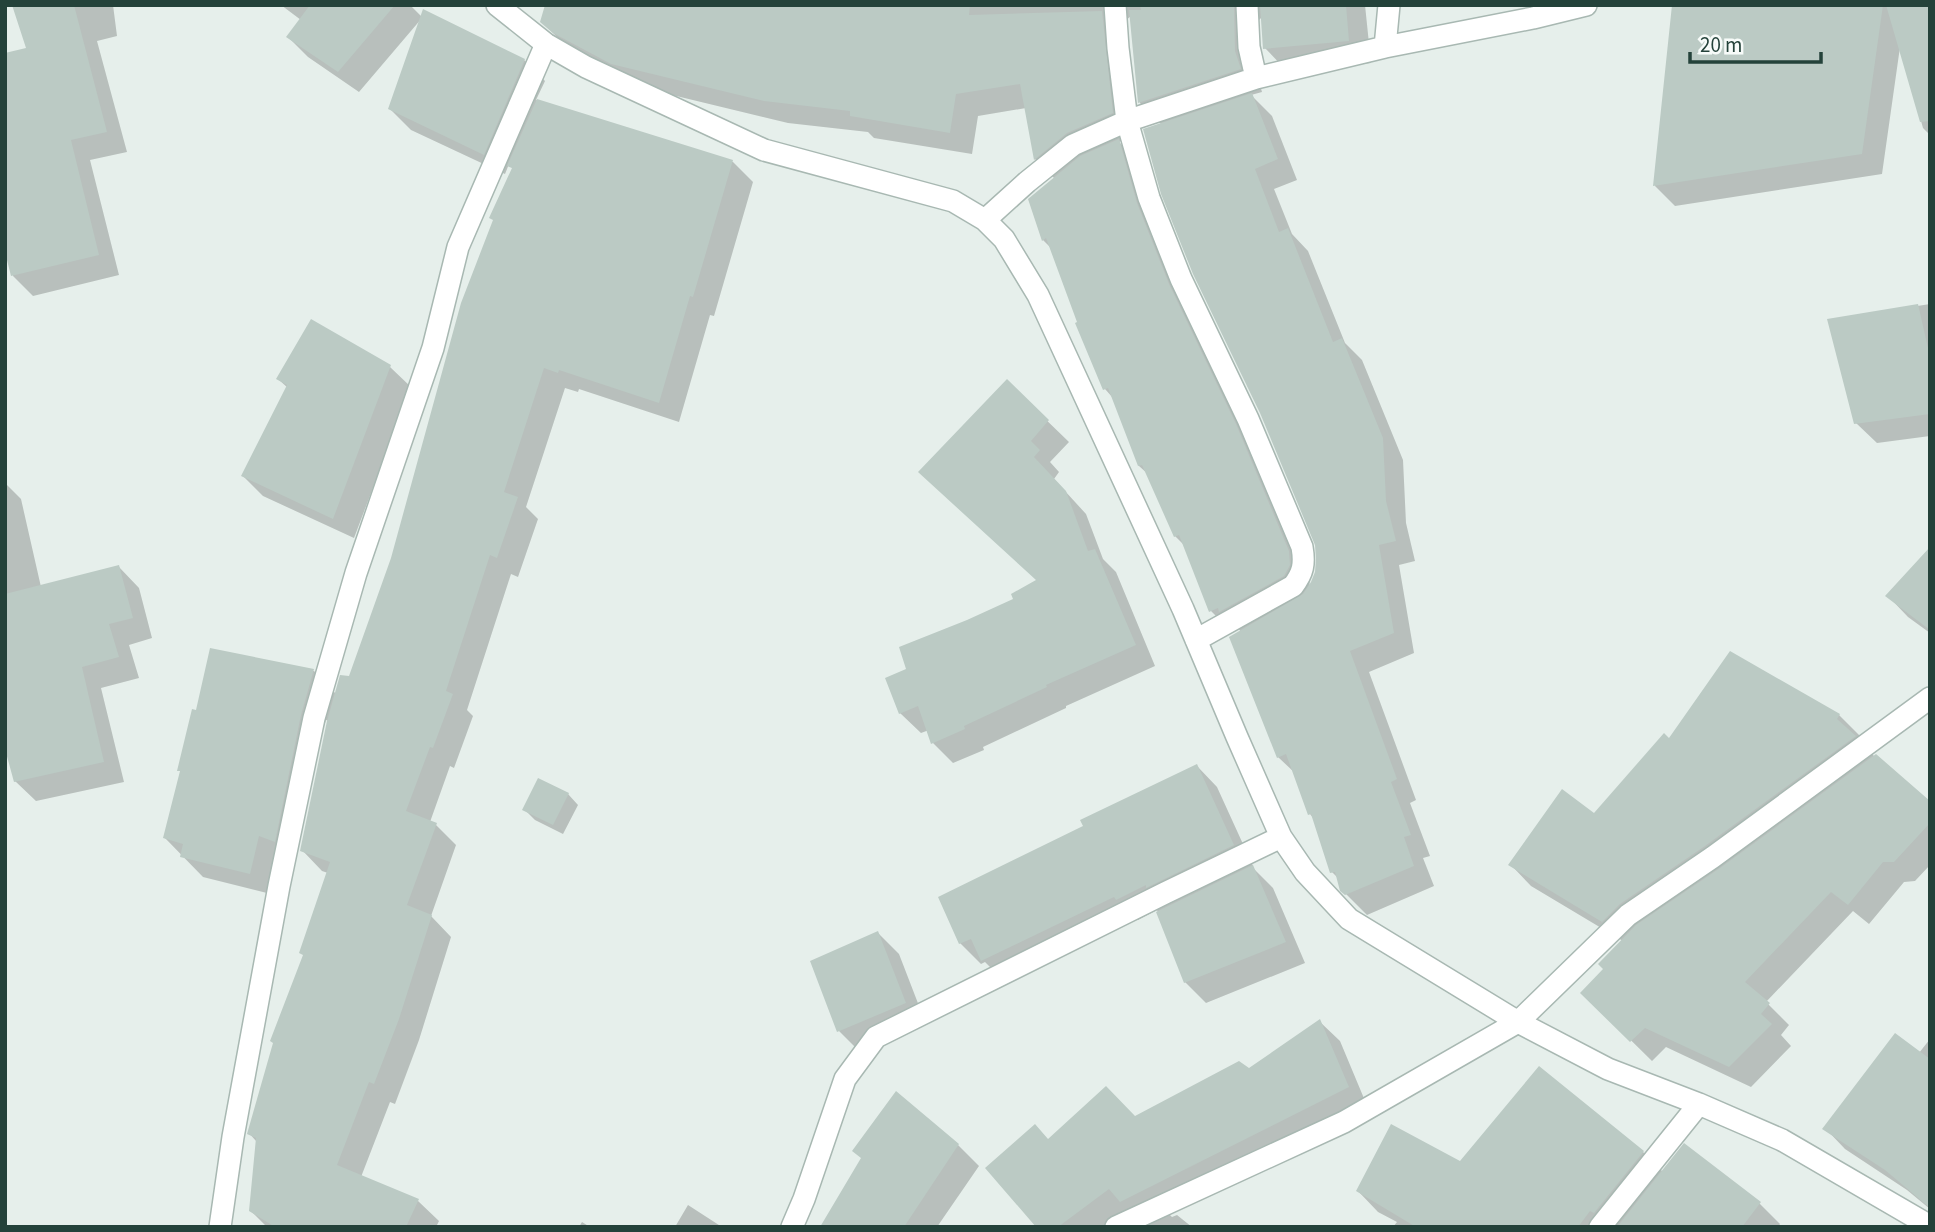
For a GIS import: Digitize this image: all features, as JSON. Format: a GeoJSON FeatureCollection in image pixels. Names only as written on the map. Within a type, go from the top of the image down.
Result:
{"type":"FeatureCollection","features":[{"type":"Feature","properties":{"kind":"street"},"geometry":{"type":"LineString","coordinates":[[497,5],[546,44],[586,67],[764,150],[953,201],[985,220],[1004,239],[1038,295],[1196,640],[1281,837],[1305,872],[1349,919],[1518,1022],[1608,1069],[1782,1140],[1930,1226]]}},
{"type":"Feature","properties":{"kind":"street"},"geometry":{"type":"LineString","coordinates":[[1115,5],[1127,121],[1149,198],[1181,279],[1248,419],[1302,547],[1305,561],[1302,574],[1293,586],[1196,640]]}},
{"type":"Feature","properties":{"kind":"street"},"geometry":{"type":"LineString","coordinates":[[1247,5],[1249,47],[1256,78]]}},
{"type":"Feature","properties":{"kind":"street"},"geometry":{"type":"LineString","coordinates":[[1385,47],[1389,5]]}},
{"type":"Feature","properties":{"kind":"street"},"geometry":{"type":"LineString","coordinates":[[985,220],[1073,145],[1127,121],[1256,78],[1385,47],[1586,5]]}},
{"type":"Feature","properties":{"kind":"street"},"geometry":{"type":"LineString","coordinates":[[220,1227],[233,1137],[279,886],[314,718],[356,573],[433,348],[458,247],[546,44]]}},
{"type":"Feature","properties":{"kind":"street"},"geometry":{"type":"LineString","coordinates":[[1116,1227],[1344,1122],[1518,1022],[1628,915],[1713,858],[1930,698]]}},
{"type":"Feature","properties":{"kind":"street"},"geometry":{"type":"LineString","coordinates":[[792,1227],[845,1079],[876,1037],[1281,837]]}},
{"type":"Feature","properties":{"kind":"street"},"geometry":{"type":"LineString","coordinates":[[1600,1227],[1699,1104]]}},
{"type":"Feature","properties":{"kind":"building"},"geometry":{"type":"Polygon","coordinates":[[[12,5],[74,5],[107,132],[71,140],[99,255],[11,276],[5,252],[5,53],[26,48],[12,5]]]}},
{"type":"Feature","properties":{"kind":"building"},"geometry":{"type":"Polygon","coordinates":[[[310,5],[395,5],[338,72],[286,37],[310,5]]]}},
{"type":"Feature","properties":{"kind":"building"},"geometry":{"type":"Polygon","coordinates":[[[545,5],[970,5],[969,15],[1102,11],[1113,113],[1067,133],[1034,160],[1020,84],[956,94],[950,133],[850,116],[850,111],[764,101],[611,64],[553,33],[540,22],[545,5]]]}},
{"type":"Feature","properties":{"kind":"building"},"geometry":{"type":"Polygon","coordinates":[[[1140,5],[1234,5],[1235,51],[1241,69],[1138,103],[1129,10],[1141,10],[1140,5]]]}},
{"type":"Feature","properties":{"kind":"building"},"geometry":{"type":"Polygon","coordinates":[[[1260,5],[1346,5],[1349,41],[1263,49],[1260,5]]]}},
{"type":"Feature","properties":{"kind":"building"},"geometry":{"type":"Polygon","coordinates":[[[1672,5],[1883,5],[1862,154],[1653,186],[1672,5]]]}},
{"type":"Feature","properties":{"kind":"building"},"geometry":{"type":"Polygon","coordinates":[[[1886,5],[1930,5],[1930,121],[1920,122],[1886,5]]]}},
{"type":"Feature","properties":{"kind":"building"},"geometry":{"type":"Polygon","coordinates":[[[423,9],[525,59],[484,155],[388,109],[423,9]]]}},
{"type":"Feature","properties":{"kind":"building"},"geometry":{"type":"Polygon","coordinates":[[[1252,93],[1278,159],[1255,169],[1279,232],[1288,228],[1333,342],[1342,338],[1383,438],[1386,501],[1396,541],[1379,545],[1394,633],[1350,651],[1397,779],[1391,782],[1411,835],[1404,837],[1414,866],[1345,895],[1340,891],[1335,872],[1330,873],[1311,814],[1308,815],[1286,754],[1277,758],[1229,637],[1303,594],[1315,572],[1315,545],[1260,413],[1193,274],[1161,194],[1143,129],[1252,93]]]}},
{"type":"Feature","properties":{"kind":"building"},"geometry":{"type":"Polygon","coordinates":[[[537,99],[733,160],[659,403],[559,370],[558,373],[544,368],[504,492],[518,497],[497,558],[490,555],[446,691],[453,694],[406,811],[437,823],[407,905],[432,915],[399,1019],[374,1084],[369,1082],[337,1165],[419,1199],[406,1227],[275,1227],[249,1211],[256,1138],[247,1134],[273,1043],[270,1041],[303,955],[299,953],[330,862],[300,851],[327,721],[340,675],[349,676],[391,558],[461,303],[493,220],[489,218],[512,168],[507,166],[537,99]]]}},
{"type":"Feature","properties":{"kind":"building"},"geometry":{"type":"Polygon","coordinates":[[[1119,139],[1137,203],[1169,284],[1236,424],[1289,551],[1290,565],[1284,576],[1219,612],[1218,608],[1209,612],[1179,535],[1174,537],[1142,465],[1138,466],[1108,388],[1103,390],[1075,323],[1077,322],[1046,238],[1042,241],[1028,199],[1080,156],[1119,139]]]}},
{"type":"Feature","properties":{"kind":"building"},"geometry":{"type":"Polygon","coordinates":[[[1918,304],[1930,357],[1930,414],[1854,424],[1827,319],[1918,304]]]}},
{"type":"Feature","properties":{"kind":"building"},"geometry":{"type":"Polygon","coordinates":[[[311,319],[391,365],[333,519],[241,476],[287,385],[276,379],[311,319]]]}},
{"type":"Feature","properties":{"kind":"building"},"geometry":{"type":"Polygon","coordinates":[[[1007,379],[1049,420],[1031,441],[1040,450],[1034,457],[1066,491],[1088,551],[1095,549],[1136,645],[1046,685],[1047,687],[931,744],[918,706],[899,714],[885,678],[906,669],[899,647],[1013,599],[1011,594],[1036,580],[918,472],[1007,379]]]}},
{"type":"Feature","properties":{"kind":"building"},"geometry":{"type":"Polygon","coordinates":[[[1930,547],[1930,630],[1885,596],[1930,547]]]}},
{"type":"Feature","properties":{"kind":"building"},"geometry":{"type":"Polygon","coordinates":[[[119,565],[133,618],[109,624],[119,657],[82,667],[104,762],[14,782],[5,749],[5,594],[119,565]]]}},
{"type":"Feature","properties":{"kind":"building"},"geometry":{"type":"Polygon","coordinates":[[[210,648],[314,669],[301,715],[275,842],[259,836],[250,874],[180,857],[183,844],[163,838],[192,709],[196,710],[210,648]]]}},
{"type":"Feature","properties":{"kind":"building"},"geometry":{"type":"Polygon","coordinates":[[[1730,651],[1840,714],[1837,719],[1856,736],[1620,904],[1602,922],[1508,865],[1562,789],[1594,813],[1664,733],[1669,738],[1730,651]]]}},
{"type":"Feature","properties":{"kind":"building"},"geometry":{"type":"Polygon","coordinates":[[[1876,754],[1930,801],[1930,823],[1894,862],[1883,862],[1848,905],[1831,892],[1745,982],[1770,1003],[1761,1014],[1772,1024],[1729,1067],[1645,1028],[1630,1042],[1580,993],[1603,969],[1598,964],[1636,925],[1720,868],[1876,754]]]}},
{"type":"Feature","properties":{"kind":"building"},"geometry":{"type":"Polygon","coordinates":[[[1197,764],[1234,845],[1146,888],[1146,885],[1116,900],[1114,897],[981,961],[971,939],[959,944],[938,897],[1083,826],[1080,820],[1197,764]]]}},
{"type":"Feature","properties":{"kind":"building"},"geometry":{"type":"Polygon","coordinates":[[[538,778],[569,793],[553,825],[522,810],[538,778]]]}},
{"type":"Feature","properties":{"kind":"building"},"geometry":{"type":"Polygon","coordinates":[[[1253,865],[1286,942],[1184,983],[1156,912],[1253,865]]]}},
{"type":"Feature","properties":{"kind":"building"},"geometry":{"type":"Polygon","coordinates":[[[878,931],[906,1003],[837,1032],[810,961],[878,931]]]}},
{"type":"Feature","properties":{"kind":"building"},"geometry":{"type":"Polygon","coordinates":[[[1320,1019],[1349,1087],[1120,1202],[1109,1189],[1058,1227],[1036,1227],[985,1168],[1035,1124],[1048,1139],[1106,1086],[1135,1116],[1239,1061],[1249,1068],[1320,1019]]]}},
{"type":"Feature","properties":{"kind":"building"},"geometry":{"type":"Polygon","coordinates":[[[1895,1033],[1930,1059],[1930,1208],[1885,1170],[1822,1129],[1895,1033]]]}},
{"type":"Feature","properties":{"kind":"building"},"geometry":{"type":"Polygon","coordinates":[[[1539,1066],[1644,1151],[1594,1213],[1590,1211],[1578,1227],[1416,1227],[1356,1191],[1391,1124],[1460,1161],[1539,1066]]]}},
{"type":"Feature","properties":{"kind":"building"},"geometry":{"type":"Polygon","coordinates":[[[896,1091],[959,1144],[904,1227],[820,1227],[861,1158],[852,1151],[896,1091]]]}},
{"type":"Feature","properties":{"kind":"building"},"geometry":{"type":"Polygon","coordinates":[[[1684,1143],[1761,1202],[1742,1227],[1617,1227],[1684,1143]]]}}]}
